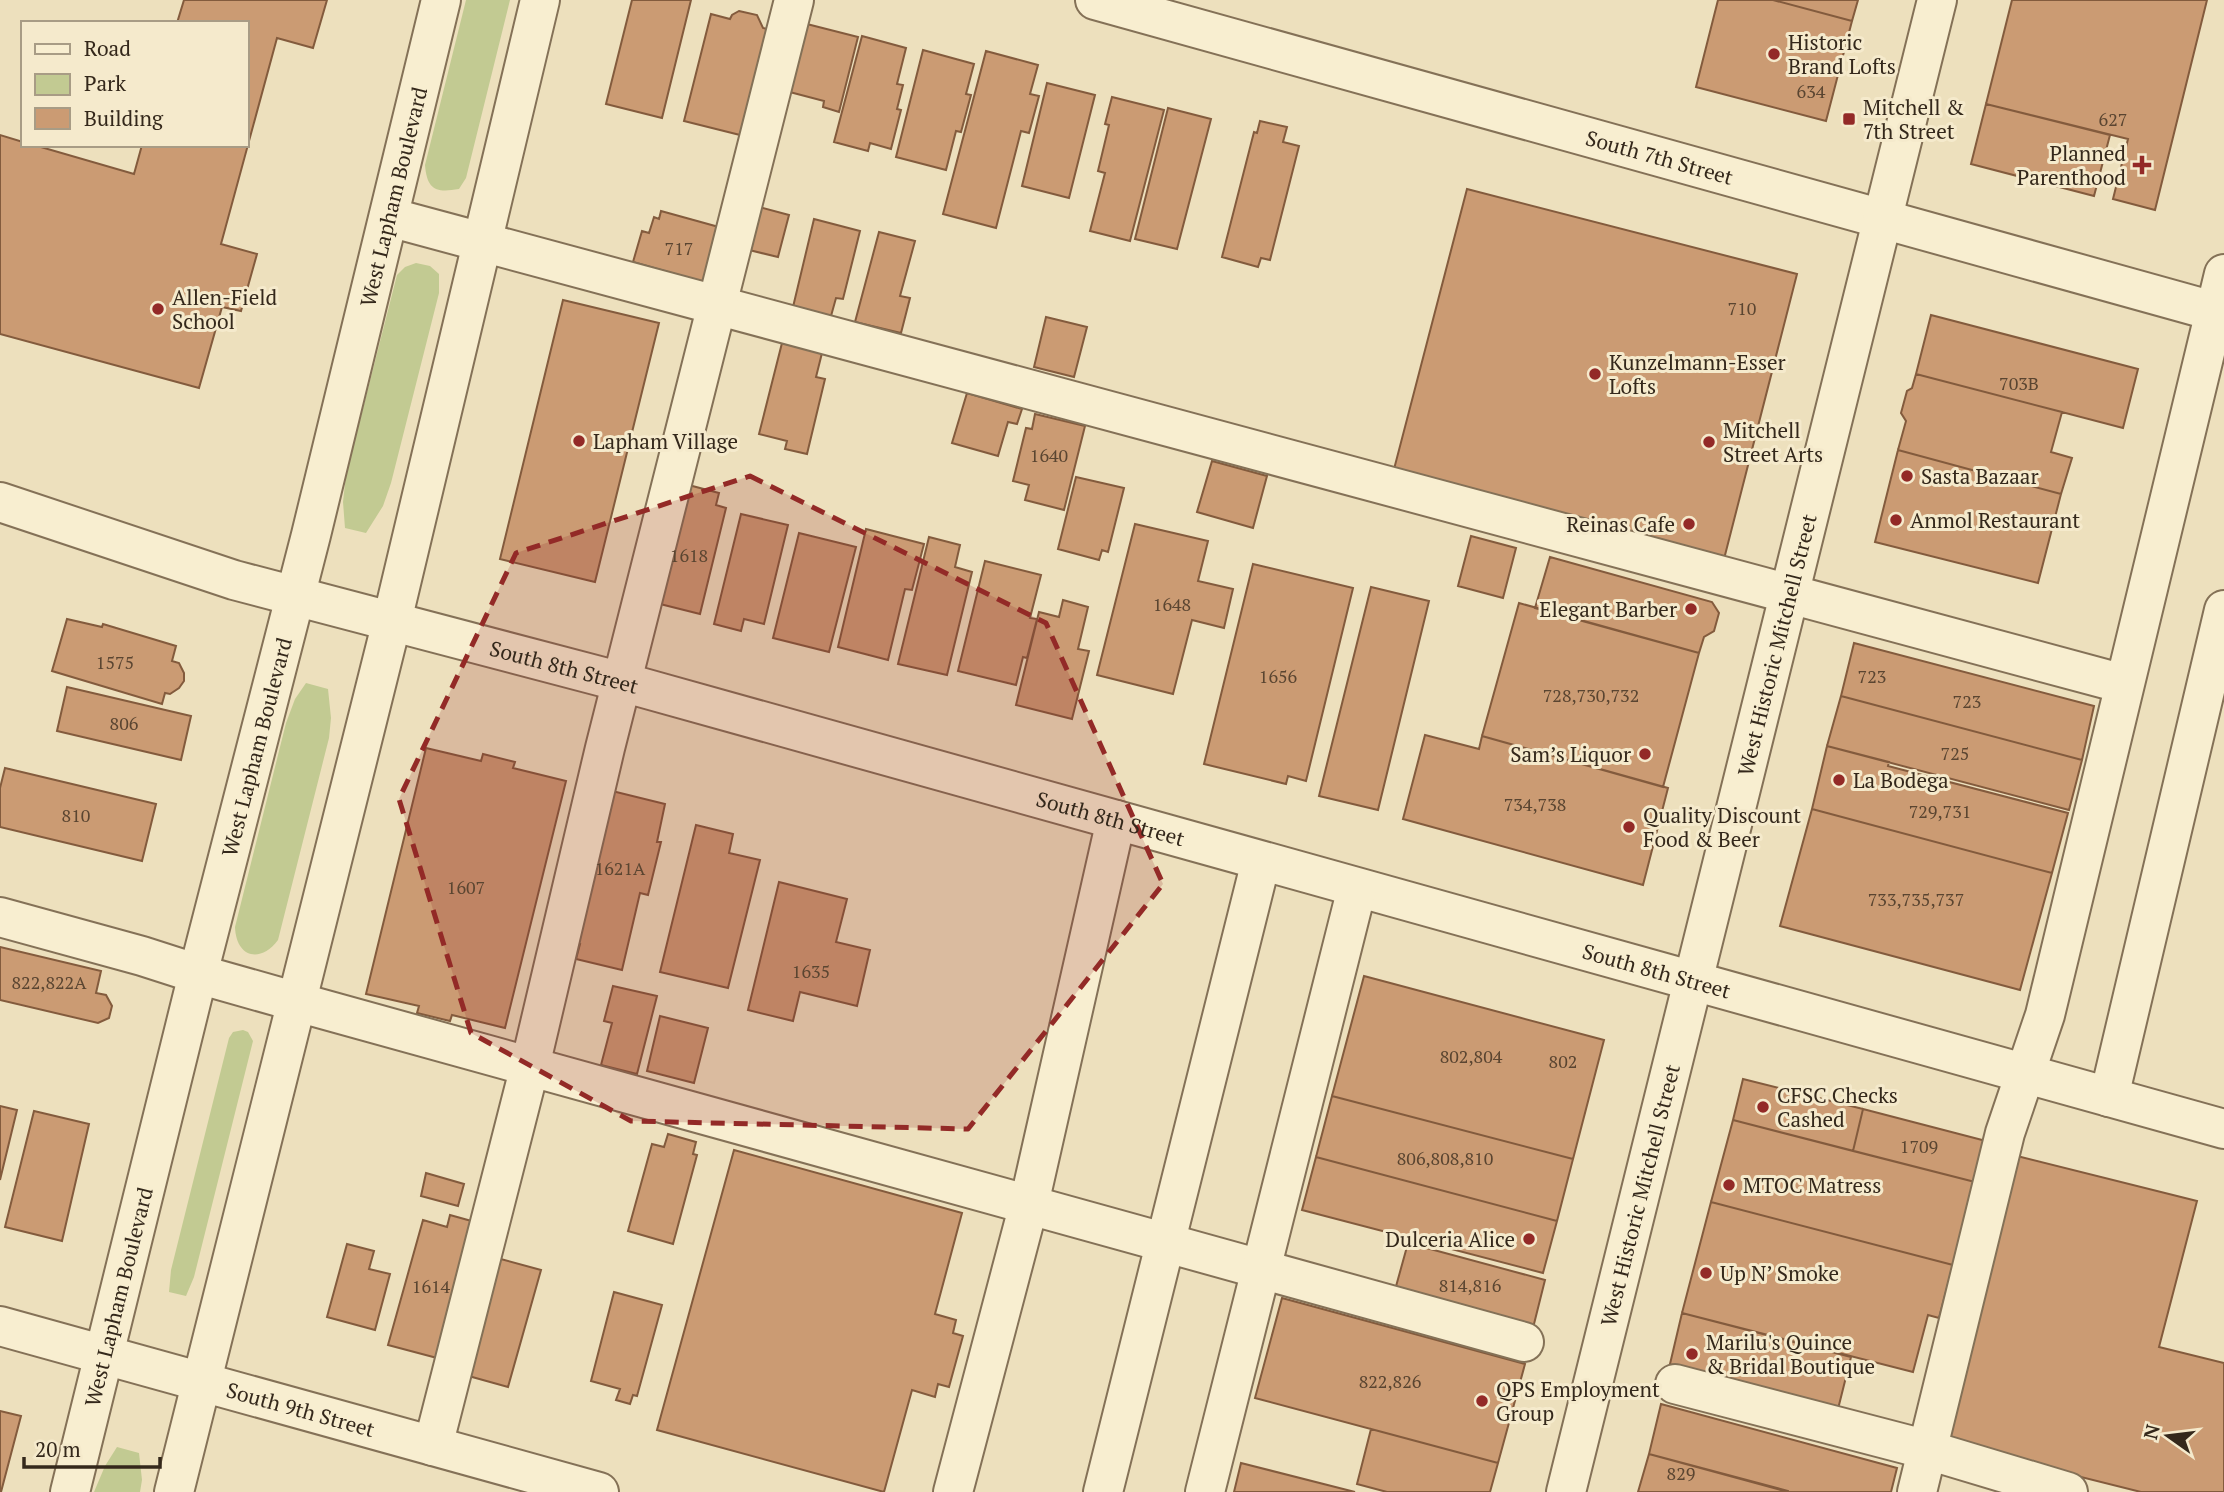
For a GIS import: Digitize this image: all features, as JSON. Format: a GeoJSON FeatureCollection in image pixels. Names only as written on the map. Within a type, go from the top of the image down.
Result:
{"type":"FeatureCollection","features":[{"type":"Feature","properties":{"kind":"street","name":"West Lapham Boulevard"},"geometry":{"type":"LineString","coordinates":[[70,1492],[198,974],[296,596],[441,0]]}},
{"type":"Feature","properties":{"kind":"street"},"geometry":{"type":"LineString","coordinates":[[174,1492],[392,621],[540,0]]}},
{"type":"Feature","properties":{"kind":"street"},"geometry":{"type":"LineString","coordinates":[[433,1446],[794,0]]}},
{"type":"Feature","properties":{"kind":"street","name":"South 7th Street"},"geometry":{"type":"LineString","coordinates":[[1095,0],[2219,313]]}},
{"type":"Feature","properties":{"kind":"street","name":"West Historic Mitchell Street"},"geometry":{"type":"LineString","coordinates":[[1566,1492],[1937,0]]}},
{"type":"Feature","properties":{"kind":"street"},"geometry":{"type":"LineString","coordinates":[[389,217],[2124,684]]}},
{"type":"Feature","properties":{"kind":"street"},"geometry":{"type":"LineString","coordinates":[[1917,1492],[2005,1133],[2045,1015],[2124,684],[2219,313],[2224,274]]}},
{"type":"Feature","properties":{"kind":"street","name":"South 8th Street"},"geometry":{"type":"LineString","coordinates":[[0,502],[234,580],[622,682],[2224,1129]]}},
{"type":"Feature","properties":{"kind":"street"},"geometry":{"type":"LineString","coordinates":[[2109,1097],[2224,610]]}},
{"type":"Feature","properties":{"kind":"street"},"geometry":{"type":"LineString","coordinates":[[953,1492],[1029,1204],[1116,820]]}},
{"type":"Feature","properties":{"kind":"street"},"geometry":{"type":"LineString","coordinates":[[1103,1492],[1261,861]]}},
{"type":"Feature","properties":{"kind":"street"},"geometry":{"type":"LineString","coordinates":[[1205,1492],[1357,888]]}},
{"type":"Feature","properties":{"kind":"street"},"geometry":{"type":"LineString","coordinates":[[0,918],[1524,1342]]}},
{"type":"Feature","properties":{"kind":"street","name":"South 9th Street"},"geometry":{"type":"LineString","coordinates":[[0,1326],[599,1492]]}},
{"type":"Feature","properties":{"kind":"street"},"geometry":{"type":"LineString","coordinates":[[1675,1384],[1928,1450],[2068,1492]]}},
{"type":"Feature","properties":{"kind":"highlighted area"},"geometry":{"type":"Polygon","coordinates":[[[750,476],[1046,623],[1163,884],[968,1129],[631,1121],[471,1033],[399,799],[516,553],[750,476]]]}},
{"type":"Feature","properties":{"kind":"green space"},"geometry":{"type":"Polygon","coordinates":[[[466,0],[510,0],[466,178],[459,189],[439,190],[428,180],[425,165],[466,0]]]}},
{"type":"Feature","properties":{"kind":"green space"},"geometry":{"type":"Polygon","coordinates":[[[416,263],[430,266],[439,274],[439,293],[391,483],[383,506],[366,533],[345,528],[343,502],[346,475],[397,275],[405,267],[416,263]]]}},
{"type":"Feature","properties":{"kind":"green space"},"geometry":{"type":"Polygon","coordinates":[[[306,683],[328,689],[331,718],[329,738],[278,940],[264,952],[250,954],[240,945],[235,927],[286,723],[295,699],[306,683]]]}},
{"type":"Feature","properties":{"kind":"green space"},"geometry":{"type":"Polygon","coordinates":[[[233,1032],[248,1032],[253,1041],[194,1277],[186,1296],[169,1292],[171,1270],[229,1038],[233,1032]]]}},
{"type":"Feature","properties":{"kind":"green space"},"geometry":{"type":"Polygon","coordinates":[[[117,1447],[139,1453],[142,1480],[140,1492],[94,1492],[105,1466],[117,1447]]]}},
{"type":"Feature","properties":{"kind":"building"},"geometry":{"type":"Polygon","coordinates":[[[184,0],[327,0],[313,48],[277,38],[248,145],[248,21],[178,21],[184,0]]]}},
{"type":"Feature","properties":{"kind":"building"},"geometry":{"type":"Polygon","coordinates":[[[632,0],[691,0],[662,118],[606,104],[632,0]]]}},
{"type":"Feature","properties":{"kind":"building","name":"Historic Brand Lofts"},"geometry":{"type":"Polygon","coordinates":[[[1718,0],[1773,0],[1852,21],[1826,121],[1696,87],[1718,0]]]}},
{"type":"Feature","properties":{"kind":"building"},"geometry":{"type":"Polygon","coordinates":[[[1773,0],[1858,0],[1852,21],[1773,0]]]}},
{"type":"Feature","properties":{"kind":"building"},"geometry":{"type":"Polygon","coordinates":[[[2012,0],[2207,0],[2155,210],[2113,199],[2128,139],[1986,104],[2012,0]]]}},
{"type":"Feature","properties":{"kind":"building"},"geometry":{"type":"Polygon","coordinates":[[[739,11],[757,15],[763,28],[767,29],[740,135],[684,121],[711,14],[730,19],[739,11]]]}},
{"type":"Feature","properties":{"kind":"building"},"geometry":{"type":"Polygon","coordinates":[[[799,22],[858,37],[839,112],[823,107],[824,101],[782,90],[799,22]]]}},
{"type":"Feature","properties":{"kind":"building"},"geometry":{"type":"Polygon","coordinates":[[[862,36],[906,48],[897,84],[903,85],[897,109],[901,110],[891,149],[870,143],[868,151],[834,142],[862,36]]]}},
{"type":"Feature","properties":{"kind":"building"},"geometry":{"type":"Polygon","coordinates":[[[923,50],[974,64],[966,94],[971,95],[961,132],[956,131],[946,170],[896,157],[923,50]]]}},
{"type":"Feature","properties":{"kind":"building"},"geometry":{"type":"Polygon","coordinates":[[[986,51],[1038,65],[1030,94],[1039,96],[1029,133],[1021,131],[996,228],[943,214],[986,51]]]}},
{"type":"Feature","properties":{"kind":"building"},"geometry":{"type":"Polygon","coordinates":[[[1047,83],[1095,95],[1069,198],[1022,186],[1047,83]]]}},
{"type":"Feature","properties":{"kind":"building"},"geometry":{"type":"Polygon","coordinates":[[[1112,97],[1164,110],[1130,241],[1090,231],[1105,173],[1098,171],[1109,125],[1105,124],[1112,97]]]}},
{"type":"Feature","properties":{"kind":"building"},"geometry":{"type":"Polygon","coordinates":[[[1986,104],[2110,135],[2094,196],[1971,164],[1986,104]]]}},
{"type":"Feature","properties":{"kind":"building"},"geometry":{"type":"Polygon","coordinates":[[[1168,108],[1211,119],[1177,249],[1135,239],[1168,108]]]}},
{"type":"Feature","properties":{"kind":"building"},"geometry":{"type":"Polygon","coordinates":[[[1260,121],[1287,127],[1283,142],[1299,146],[1270,260],[1261,258],[1258,267],[1222,257],[1254,132],[1257,133],[1260,121]]]}},
{"type":"Feature","properties":{"kind":"building"},"geometry":{"type":"Polygon","coordinates":[[[0,135],[21,141],[21,147],[41,147],[134,174],[141,147],[247,147],[221,244],[257,254],[241,311],[222,307],[199,388],[0,334],[0,135]]]}},
{"type":"Feature","properties":{"kind":"building","name":"Kunzelmann-Esser Lofts"},"geometry":{"type":"Polygon","coordinates":[[[1467,189],[1797,274],[1724,559],[1393,473],[1467,189]]]}},
{"type":"Feature","properties":{"kind":"building"},"geometry":{"type":"Polygon","coordinates":[[[759,207],[789,215],[778,257],[749,250],[759,207]]]}},
{"type":"Feature","properties":{"kind":"building"},"geometry":{"type":"Polygon","coordinates":[[[661,211],[726,229],[710,284],[633,262],[642,231],[649,233],[654,217],[659,219],[661,211]]]}},
{"type":"Feature","properties":{"kind":"building"},"geometry":{"type":"Polygon","coordinates":[[[814,219],[860,231],[843,299],[836,298],[831,316],[793,307],[814,219]]]}},
{"type":"Feature","properties":{"kind":"building"},"geometry":{"type":"Polygon","coordinates":[[[879,232],[915,241],[900,296],[910,298],[901,333],[855,322],[879,232]]]}},
{"type":"Feature","properties":{"kind":"building","name":"Lapham Village"},"geometry":{"type":"Polygon","coordinates":[[[563,300],[659,323],[595,582],[500,559],[563,300]]]}},
{"type":"Feature","properties":{"kind":"building"},"geometry":{"type":"Polygon","coordinates":[[[1931,315],[2138,369],[2123,428],[1916,374],[1931,315]]]}},
{"type":"Feature","properties":{"kind":"building"},"geometry":{"type":"Polygon","coordinates":[[[1046,317],[1087,327],[1074,377],[1034,367],[1046,317]]]}},
{"type":"Feature","properties":{"kind":"building"},"geometry":{"type":"Polygon","coordinates":[[[782,343],[822,353],[816,377],[825,379],[807,454],[785,449],[787,441],[759,434],[782,343]]]}},
{"type":"Feature","properties":{"kind":"building"},"geometry":{"type":"Polygon","coordinates":[[[1916,374],[2062,412],[2051,452],[2072,458],[2061,494],[1898,450],[1906,421],[1901,413],[1907,391],[1912,388],[1916,374]]]}},
{"type":"Feature","properties":{"kind":"building"},"geometry":{"type":"Polygon","coordinates":[[[967,393],[1022,409],[1017,424],[1008,422],[998,456],[952,443],[967,393]]]}},
{"type":"Feature","properties":{"kind":"building"},"geometry":{"type":"Polygon","coordinates":[[[1035,414],[1085,426],[1064,510],[1025,500],[1029,485],[1013,481],[1026,428],[1032,429],[1035,414]]]}},
{"type":"Feature","properties":{"kind":"building"},"geometry":{"type":"Polygon","coordinates":[[[1898,450],[2061,494],[2038,583],[1875,542],[1898,450]]]}},
{"type":"Feature","properties":{"kind":"building"},"geometry":{"type":"Polygon","coordinates":[[[1212,461],[1267,476],[1253,528],[1197,512],[1212,461]]]}},
{"type":"Feature","properties":{"kind":"building"},"geometry":{"type":"Polygon","coordinates":[[[1076,477],[1124,488],[1108,552],[1102,550],[1099,560],[1058,549],[1076,477]]]}},
{"type":"Feature","properties":{"kind":"building"},"geometry":{"type":"Polygon","coordinates":[[[681,483],[719,493],[716,505],[726,508],[700,614],[652,602],[681,483]]]}},
{"type":"Feature","properties":{"kind":"building"},"geometry":{"type":"Polygon","coordinates":[[[741,514],[788,525],[764,624],[744,619],[741,631],[714,624],[741,514]]]}},
{"type":"Feature","properties":{"kind":"building"},"geometry":{"type":"Polygon","coordinates":[[[1135,524],[1208,541],[1198,581],[1233,589],[1224,628],[1192,620],[1173,694],[1097,675],[1135,524]]]}},
{"type":"Feature","properties":{"kind":"building"},"geometry":{"type":"Polygon","coordinates":[[[866,529],[924,544],[912,590],[905,589],[888,660],[838,647],[866,529]]]}},
{"type":"Feature","properties":{"kind":"building"},"geometry":{"type":"Polygon","coordinates":[[[799,533],[856,547],[829,652],[773,638],[799,533]]]}},
{"type":"Feature","properties":{"kind":"building"},"geometry":{"type":"Polygon","coordinates":[[[1471,536],[1516,548],[1503,598],[1458,586],[1471,536]]]}},
{"type":"Feature","properties":{"kind":"building"},"geometry":{"type":"Polygon","coordinates":[[[929,537],[960,545],[955,567],[972,572],[947,675],[898,664],[929,537]]]}},
{"type":"Feature","properties":{"kind":"building"},"geometry":{"type":"Polygon","coordinates":[[[1550,557],[1712,602],[1719,613],[1714,631],[1704,637],[1699,653],[1535,608],[1550,557]]]}},
{"type":"Feature","properties":{"kind":"building"},"geometry":{"type":"Polygon","coordinates":[[[985,561],[1041,575],[1030,618],[1037,619],[1027,658],[1023,657],[1016,685],[958,671],[985,561]]]}},
{"type":"Feature","properties":{"kind":"building"},"geometry":{"type":"Polygon","coordinates":[[[1253,564],[1353,588],[1306,781],[1288,776],[1286,784],[1204,764],[1253,564]]]}},
{"type":"Feature","properties":{"kind":"building"},"geometry":{"type":"Polygon","coordinates":[[[1371,587],[1429,601],[1378,810],[1319,796],[1371,587]]]}},
{"type":"Feature","properties":{"kind":"building"},"geometry":{"type":"Polygon","coordinates":[[[1063,600],[1088,607],[1078,649],[1089,651],[1072,719],[1016,705],[1039,612],[1059,617],[1063,600]]]}},
{"type":"Feature","properties":{"kind":"building"},"geometry":{"type":"Polygon","coordinates":[[[1519,603],[1699,653],[1663,787],[1482,736],[1519,603]]]}},
{"type":"Feature","properties":{"kind":"building"},"geometry":{"type":"Polygon","coordinates":[[[67,619],[102,627],[103,624],[176,646],[172,661],[179,663],[184,673],[184,681],[170,694],[165,693],[162,704],[52,671],[67,619]]]}},
{"type":"Feature","properties":{"kind":"building"},"geometry":{"type":"Polygon","coordinates":[[[1854,643],[2094,706],[2082,760],[1841,696],[1854,643]]]}},
{"type":"Feature","properties":{"kind":"building"},"geometry":{"type":"Polygon","coordinates":[[[67,687],[191,716],[181,760],[57,731],[67,687]]]}},
{"type":"Feature","properties":{"kind":"building"},"geometry":{"type":"Polygon","coordinates":[[[1841,696],[2082,760],[2069,810],[1827,746],[1841,696]]]}},
{"type":"Feature","properties":{"kind":"building"},"geometry":{"type":"Polygon","coordinates":[[[1425,735],[1479,749],[1482,736],[1668,788],[1643,885],[1403,819],[1425,735]]]}},
{"type":"Feature","properties":{"kind":"building"},"geometry":{"type":"Polygon","coordinates":[[[1827,746],[1889,762],[1888,766],[2068,813],[2052,873],[1812,809],[1827,746]]]}},
{"type":"Feature","properties":{"kind":"building"},"geometry":{"type":"Polygon","coordinates":[[[426,748],[481,761],[483,754],[515,762],[513,768],[566,781],[505,1028],[452,1015],[450,1021],[417,1013],[419,1006],[366,994],[426,748]]]}},
{"type":"Feature","properties":{"kind":"building"},"geometry":{"type":"Polygon","coordinates":[[[5,768],[156,804],[142,861],[0,827],[0,788],[5,768]]]}},
{"type":"Feature","properties":{"kind":"building"},"geometry":{"type":"Polygon","coordinates":[[[604,789],[665,804],[657,842],[661,842],[648,895],[640,893],[622,970],[576,959],[580,944],[567,942],[604,789]]]}},
{"type":"Feature","properties":{"kind":"building"},"geometry":{"type":"Polygon","coordinates":[[[1812,809],[2052,873],[2020,990],[1780,926],[1812,809]]]}},
{"type":"Feature","properties":{"kind":"building"},"geometry":{"type":"Polygon","coordinates":[[[696,825],[733,834],[729,853],[760,860],[728,988],[660,972],[696,825]]]}},
{"type":"Feature","properties":{"kind":"building"},"geometry":{"type":"Polygon","coordinates":[[[779,882],[847,899],[836,942],[870,950],[857,1006],[800,992],[793,1021],[748,1010],[779,882]]]}},
{"type":"Feature","properties":{"kind":"building"},"geometry":{"type":"Polygon","coordinates":[[[0,947],[101,971],[96,993],[106,995],[112,1006],[109,1018],[98,1023],[0,1000],[0,947]]]}},
{"type":"Feature","properties":{"kind":"building"},"geometry":{"type":"Polygon","coordinates":[[[1364,976],[1604,1040],[1573,1159],[1332,1096],[1364,976]]]}},
{"type":"Feature","properties":{"kind":"building"},"geometry":{"type":"Polygon","coordinates":[[[613,986],[657,996],[637,1074],[601,1065],[612,1023],[604,1021],[613,986]]]}},
{"type":"Feature","properties":{"kind":"building"},"geometry":{"type":"Polygon","coordinates":[[[660,1016],[708,1028],[694,1083],[647,1071],[660,1016]]]}},
{"type":"Feature","properties":{"kind":"building"},"geometry":{"type":"Polygon","coordinates":[[[1743,1079],[1863,1109],[1853,1151],[1733,1120],[1743,1079]]]}},
{"type":"Feature","properties":{"kind":"building"},"geometry":{"type":"Polygon","coordinates":[[[1332,1096],[1573,1159],[1557,1221],[1316,1157],[1332,1096]]]}},
{"type":"Feature","properties":{"kind":"building"},"geometry":{"type":"Polygon","coordinates":[[[0,1106],[17,1110],[0,1180],[0,1106]]]}},
{"type":"Feature","properties":{"kind":"building"},"geometry":{"type":"Polygon","coordinates":[[[1863,1109],[1986,1141],[1975,1182],[1853,1151],[1863,1109]]]}},
{"type":"Feature","properties":{"kind":"building"},"geometry":{"type":"Polygon","coordinates":[[[34,1111],[89,1124],[62,1241],[5,1227],[34,1111]]]}},
{"type":"Feature","properties":{"kind":"building"},"geometry":{"type":"Polygon","coordinates":[[[1733,1120],[1975,1182],[1953,1265],[1711,1202],[1733,1120]]]}},
{"type":"Feature","properties":{"kind":"building"},"geometry":{"type":"Polygon","coordinates":[[[668,1134],[696,1142],[693,1154],[697,1155],[673,1244],[628,1231],[652,1144],[664,1147],[668,1134]]]}},
{"type":"Feature","properties":{"kind":"building"},"geometry":{"type":"Polygon","coordinates":[[[734,1150],[962,1213],[935,1314],[956,1320],[953,1333],[963,1336],[949,1387],[938,1384],[935,1397],[912,1390],[884,1492],[657,1430],[734,1150]]]}},
{"type":"Feature","properties":{"kind":"building"},"geometry":{"type":"Polygon","coordinates":[[[2013,1155],[2197,1201],[2159,1347],[2224,1363],[2224,1492],[2141,1492],[1941,1442],[2013,1155]]]}},
{"type":"Feature","properties":{"kind":"building"},"geometry":{"type":"Polygon","coordinates":[[[1316,1157],[1557,1221],[1543,1273],[1302,1210],[1316,1157]]]}},
{"type":"Feature","properties":{"kind":"building"},"geometry":{"type":"Polygon","coordinates":[[[426,1173],[464,1184],[458,1206],[421,1196],[426,1173]]]}},
{"type":"Feature","properties":{"kind":"building"},"geometry":{"type":"Polygon","coordinates":[[[1711,1202],[1953,1265],[1939,1318],[1928,1315],[1913,1372],[1682,1313],[1711,1202]]]}},
{"type":"Feature","properties":{"kind":"building"},"geometry":{"type":"Polygon","coordinates":[[[450,1215],[475,1222],[437,1358],[388,1345],[423,1220],[447,1227],[450,1215]]]}},
{"type":"Feature","properties":{"kind":"building"},"geometry":{"type":"Polygon","coordinates":[[[1408,1243],[1545,1280],[1533,1328],[1395,1290],[1408,1243]]]}},
{"type":"Feature","properties":{"kind":"building"},"geometry":{"type":"Polygon","coordinates":[[[347,1244],[374,1251],[369,1269],[390,1274],[375,1330],[327,1317],[347,1244]]]}},
{"type":"Feature","properties":{"kind":"building"},"geometry":{"type":"Polygon","coordinates":[[[497,1258],[541,1270],[508,1387],[465,1375],[497,1258]]]}},
{"type":"Feature","properties":{"kind":"building"},"geometry":{"type":"Polygon","coordinates":[[[614,1292],[662,1305],[637,1396],[633,1395],[630,1404],[616,1400],[620,1389],[591,1381],[614,1292]]]}},
{"type":"Feature","properties":{"kind":"building"},"geometry":{"type":"Polygon","coordinates":[[[1282,1298],[1525,1364],[1498,1463],[1255,1398],[1282,1298]]]}},
{"type":"Feature","properties":{"kind":"building"},"geometry":{"type":"Polygon","coordinates":[[[1682,1313],[1851,1357],[1838,1409],[1670,1364],[1682,1313]]]}},
{"type":"Feature","properties":{"kind":"building"},"geometry":{"type":"Polygon","coordinates":[[[1661,1404],[1897,1468],[1891,1492],[1788,1492],[1649,1454],[1661,1404]]]}},
{"type":"Feature","properties":{"kind":"building"},"geometry":{"type":"Polygon","coordinates":[[[0,1411],[21,1416],[1,1492],[0,1492],[0,1411]]]}},
{"type":"Feature","properties":{"kind":"building"},"geometry":{"type":"Polygon","coordinates":[[[1371,1429],[1498,1463],[1490,1492],[1387,1492],[1357,1484],[1371,1429]]]}},
{"type":"Feature","properties":{"kind":"building"},"geometry":{"type":"Polygon","coordinates":[[[1649,1454],[1788,1491],[1788,1492],[1638,1492],[1649,1454]]]}},
{"type":"Feature","properties":{"kind":"building"},"geometry":{"type":"Polygon","coordinates":[[[1241,1463],[1355,1492],[1234,1492],[1241,1463]]]}},
{"type":"Feature","properties":{"kind":"place","name":"Historic Brand Lofts"},"geometry":{"type":"Point","coordinates":[1774,54]}},
{"type":"Feature","properties":{"kind":"place","name":"Mitchell & 7th Street"},"geometry":{"type":"Point","coordinates":[1849,119]}},
{"type":"Feature","properties":{"kind":"place","name":"Planned Parenthood"},"geometry":{"type":"Point","coordinates":[2142,165]}},
{"type":"Feature","properties":{"kind":"place","name":"Allen-Field School"},"geometry":{"type":"Point","coordinates":[158,309]}},
{"type":"Feature","properties":{"kind":"place","name":"Kunzelmann-Esser Lofts"},"geometry":{"type":"Point","coordinates":[1595,374]}},
{"type":"Feature","properties":{"kind":"place","name":"Lapham Village"},"geometry":{"type":"Point","coordinates":[579,441]}},
{"type":"Feature","properties":{"kind":"place","name":"Mitchell Street Arts"},"geometry":{"type":"Point","coordinates":[1709,442]}},
{"type":"Feature","properties":{"kind":"place","name":"Sasta Bazaar"},"geometry":{"type":"Point","coordinates":[1907,476]}},
{"type":"Feature","properties":{"kind":"place","name":"Anmol Restaurant"},"geometry":{"type":"Point","coordinates":[1896,520]}},
{"type":"Feature","properties":{"kind":"place","name":"Reinas Cafe"},"geometry":{"type":"Point","coordinates":[1689,524]}},
{"type":"Feature","properties":{"kind":"place","name":"Elegant Barber"},"geometry":{"type":"Point","coordinates":[1691,609]}},
{"type":"Feature","properties":{"kind":"place","name":"Sam’s Liquor"},"geometry":{"type":"Point","coordinates":[1645,754]}},
{"type":"Feature","properties":{"kind":"place","name":"La Bodega"},"geometry":{"type":"Point","coordinates":[1839,780]}},
{"type":"Feature","properties":{"kind":"place","name":"Quality Discount Food & Beer"},"geometry":{"type":"Point","coordinates":[1629,827]}},
{"type":"Feature","properties":{"kind":"place","name":"CFSC Checks Cashed"},"geometry":{"type":"Point","coordinates":[1763,1107]}},
{"type":"Feature","properties":{"kind":"place","name":"MTOC Matress"},"geometry":{"type":"Point","coordinates":[1729,1185]}},
{"type":"Feature","properties":{"kind":"place","name":"Dulceria Alice"},"geometry":{"type":"Point","coordinates":[1529,1239]}},
{"type":"Feature","properties":{"kind":"place","name":"Up N’ Smoke"},"geometry":{"type":"Point","coordinates":[1706,1273]}},
{"type":"Feature","properties":{"kind":"place","name":"Marilu's Quince & Bridal Boutique"},"geometry":{"type":"Point","coordinates":[1692,1354]}},
{"type":"Feature","properties":{"kind":"place","name":"QPS Employment Group"},"geometry":{"type":"Point","coordinates":[1482,1401]}}]}
